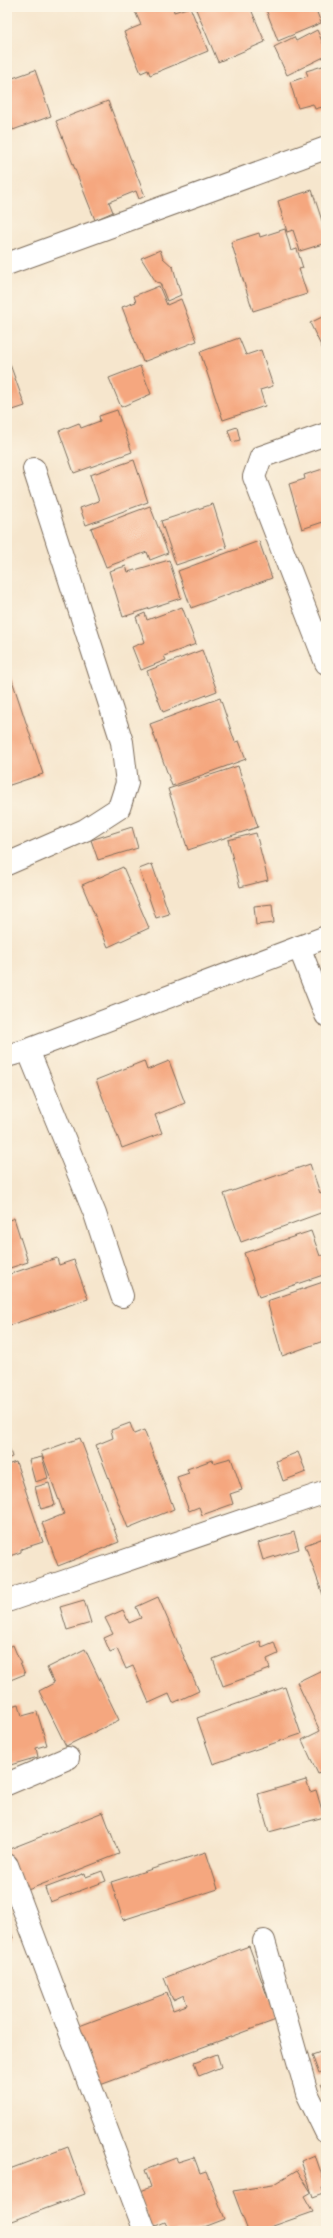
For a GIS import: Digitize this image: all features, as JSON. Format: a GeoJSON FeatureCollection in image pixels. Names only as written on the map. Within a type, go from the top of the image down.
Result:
{"type":"FeatureCollection","features":[{"type":"Feature","properties":{"kind":"street"},"geometry":{"type":"LineString","coordinates":[[7,264],[326,148]]}},
{"type":"Feature","properties":{"kind":"street"},"geometry":{"type":"LineString","coordinates":[[326,434],[261,457],[254,477],[326,663]]}},
{"type":"Feature","properties":{"kind":"street"},"geometry":{"type":"LineString","coordinates":[[7,864],[85,830],[118,808],[127,783],[122,742],[34,469]]}},
{"type":"Feature","properties":{"kind":"street"},"geometry":{"type":"LineString","coordinates":[[7,1056],[28,1050],[326,937]]}},
{"type":"Feature","properties":{"kind":"street"},"geometry":{"type":"LineString","coordinates":[[299,946],[326,1015]]}},
{"type":"Feature","properties":{"kind":"street"},"geometry":{"type":"LineString","coordinates":[[28,1050],[95,1214],[122,1296]]}},
{"type":"Feature","properties":{"kind":"street"},"geometry":{"type":"LineString","coordinates":[[7,1601],[326,1492]]}},
{"type":"Feature","properties":{"kind":"street"},"geometry":{"type":"LineString","coordinates":[[7,1784],[68,1758]]}},
{"type":"Feature","properties":{"kind":"street"},"geometry":{"type":"LineString","coordinates":[[7,1865],[145,2231]]}},
{"type":"Feature","properties":{"kind":"street"},"geometry":{"type":"LineString","coordinates":[[264,1941],[307,2094],[326,2132]]}},
{"type":"Feature","properties":{"kind":"building"},"geometry":{"type":"Polygon","coordinates":[[[139,7],[161,7],[161,9],[173,7],[174,12],[190,7],[208,51],[150,75],[148,70],[141,73],[124,32],[141,25],[134,9],[139,7]]]}},
{"type":"Feature","properties":{"kind":"building"},"geometry":{"type":"Polygon","coordinates":[[[195,7],[250,7],[265,42],[218,62],[195,7]]]}},
{"type":"Feature","properties":{"kind":"building"},"geometry":{"type":"Polygon","coordinates":[[[265,7],[315,7],[321,23],[278,41],[265,7]]]}},
{"type":"Feature","properties":{"kind":"building"},"geometry":{"type":"Polygon","coordinates":[[[317,30],[326,50],[326,56],[287,75],[274,47],[294,37],[296,41],[317,30]]]}},
{"type":"Feature","properties":{"kind":"building"},"geometry":{"type":"Polygon","coordinates":[[[326,65],[326,106],[315,109],[313,104],[298,108],[290,82],[308,76],[306,71],[326,65]]]}},
{"type":"Feature","properties":{"kind":"building"},"geometry":{"type":"Polygon","coordinates":[[[35,70],[51,116],[13,130],[7,114],[7,90],[13,87],[10,79],[35,70]]]}},
{"type":"Feature","properties":{"kind":"building"},"geometry":{"type":"Polygon","coordinates":[[[108,101],[145,196],[139,199],[136,191],[109,202],[113,212],[95,220],[56,121],[108,101]]]}},
{"type":"Feature","properties":{"kind":"building"},"geometry":{"type":"Polygon","coordinates":[[[312,190],[326,233],[326,243],[300,251],[293,230],[287,232],[278,201],[312,190]]]}},
{"type":"Feature","properties":{"kind":"building"},"geometry":{"type":"Polygon","coordinates":[[[285,229],[291,251],[297,249],[303,268],[299,269],[307,294],[253,311],[231,242],[259,233],[260,237],[285,229]]]}},
{"type":"Feature","properties":{"kind":"building"},"geometry":{"type":"Polygon","coordinates":[[[160,250],[163,258],[173,267],[181,295],[167,301],[160,283],[156,282],[141,258],[160,250]]]}},
{"type":"Feature","properties":{"kind":"building"},"geometry":{"type":"Polygon","coordinates":[[[159,286],[167,305],[181,299],[197,341],[143,362],[122,307],[136,302],[134,296],[159,286]]]}},
{"type":"Feature","properties":{"kind":"building"},"geometry":{"type":"Polygon","coordinates":[[[326,315],[326,356],[310,323],[326,315]]]}},
{"type":"Feature","properties":{"kind":"building"},"geometry":{"type":"Polygon","coordinates":[[[239,338],[246,355],[261,350],[273,386],[260,390],[265,406],[223,420],[200,352],[239,338]]]}},
{"type":"Feature","properties":{"kind":"building"},"geometry":{"type":"Polygon","coordinates":[[[7,356],[25,406],[7,412],[7,356]]]}},
{"type":"Feature","properties":{"kind":"building"},"geometry":{"type":"Polygon","coordinates":[[[140,366],[151,394],[121,407],[109,378],[140,366]]]}},
{"type":"Feature","properties":{"kind":"building"},"geometry":{"type":"Polygon","coordinates":[[[117,410],[132,452],[74,473],[59,431],[79,423],[81,428],[100,421],[99,416],[117,410]]]}},
{"type":"Feature","properties":{"kind":"building"},"geometry":{"type":"Polygon","coordinates":[[[237,427],[240,440],[232,442],[228,430],[237,427]]]}},
{"type":"Feature","properties":{"kind":"building"},"geometry":{"type":"Polygon","coordinates":[[[134,460],[148,502],[86,525],[80,508],[99,501],[90,475],[134,460]]]}},
{"type":"Feature","properties":{"kind":"building"},"geometry":{"type":"Polygon","coordinates":[[[326,468],[326,521],[302,529],[289,484],[305,479],[304,475],[326,468]]]}},
{"type":"Feature","properties":{"kind":"building"},"geometry":{"type":"Polygon","coordinates":[[[213,504],[227,548],[176,565],[161,521],[213,504]]]}},
{"type":"Feature","properties":{"kind":"building"},"geometry":{"type":"Polygon","coordinates":[[[150,506],[168,553],[150,560],[147,552],[106,567],[91,528],[150,506]]]}},
{"type":"Feature","properties":{"kind":"building"},"geometry":{"type":"Polygon","coordinates":[[[259,541],[272,578],[191,608],[178,571],[259,541]]]}},
{"type":"Feature","properties":{"kind":"building"},"geometry":{"type":"Polygon","coordinates":[[[169,560],[181,598],[123,617],[109,571],[126,566],[128,572],[169,560]]]}},
{"type":"Feature","properties":{"kind":"building"},"geometry":{"type":"Polygon","coordinates":[[[182,607],[196,644],[164,656],[166,660],[141,670],[132,647],[145,642],[136,617],[145,613],[147,620],[182,607]]]}},
{"type":"Feature","properties":{"kind":"building"},"geometry":{"type":"Polygon","coordinates":[[[202,650],[217,691],[163,712],[147,671],[202,650]]]}},
{"type":"Feature","properties":{"kind":"building"},"geometry":{"type":"Polygon","coordinates":[[[7,665],[43,774],[7,786],[7,665]]]}},
{"type":"Feature","properties":{"kind":"building"},"geometry":{"type":"Polygon","coordinates":[[[220,698],[235,742],[239,741],[246,759],[172,786],[150,724],[220,698]]]}},
{"type":"Feature","properties":{"kind":"building"},"geometry":{"type":"Polygon","coordinates":[[[238,766],[258,827],[188,850],[168,789],[238,766]]]}},
{"type":"Feature","properties":{"kind":"building"},"geometry":{"type":"Polygon","coordinates":[[[132,827],[138,848],[98,860],[91,840],[132,827]]]}},
{"type":"Feature","properties":{"kind":"building"},"geometry":{"type":"Polygon","coordinates":[[[256,833],[268,880],[240,887],[228,840],[256,833]]]}},
{"type":"Feature","properties":{"kind":"building"},"geometry":{"type":"Polygon","coordinates":[[[152,864],[169,914],[156,918],[139,869],[152,864]]]}},
{"type":"Feature","properties":{"kind":"building"},"geometry":{"type":"Polygon","coordinates":[[[123,867],[149,928],[108,947],[82,885],[123,867]]]}},
{"type":"Feature","properties":{"kind":"building"},"geometry":{"type":"Polygon","coordinates":[[[272,904],[274,923],[256,925],[254,906],[272,904]]]}},
{"type":"Feature","properties":{"kind":"building"},"geometry":{"type":"Polygon","coordinates":[[[144,1061],[147,1070],[169,1061],[185,1103],[155,1115],[162,1133],[122,1148],[96,1080],[144,1061]]]}},
{"type":"Feature","properties":{"kind":"building"},"geometry":{"type":"Polygon","coordinates":[[[310,1164],[320,1193],[326,1190],[326,1211],[241,1242],[224,1194],[310,1164]]]}},
{"type":"Feature","properties":{"kind":"building"},"geometry":{"type":"Polygon","coordinates":[[[14,1218],[28,1262],[7,1269],[7,1221],[14,1218]]]}},
{"type":"Feature","properties":{"kind":"building"},"geometry":{"type":"Polygon","coordinates":[[[311,1231],[320,1256],[326,1254],[326,1274],[259,1297],[244,1253],[311,1231]]]}},
{"type":"Feature","properties":{"kind":"building"},"geometry":{"type":"Polygon","coordinates":[[[57,1258],[59,1265],[74,1260],[88,1299],[7,1326],[7,1275],[57,1258]]]}},
{"type":"Feature","properties":{"kind":"building"},"geometry":{"type":"Polygon","coordinates":[[[326,1281],[326,1340],[282,1356],[267,1301],[326,1281]]]}},
{"type":"Feature","properties":{"kind":"building"},"geometry":{"type":"Polygon","coordinates":[[[130,1423],[134,1434],[144,1430],[174,1509],[128,1528],[96,1445],[113,1438],[111,1430],[130,1423]]]}},
{"type":"Feature","properties":{"kind":"building"},"geometry":{"type":"Polygon","coordinates":[[[80,1438],[119,1542],[58,1566],[42,1523],[64,1514],[41,1452],[80,1438]]]}},
{"type":"Feature","properties":{"kind":"building"},"geometry":{"type":"Polygon","coordinates":[[[7,1440],[12,1457],[7,1459],[7,1440]]]}},
{"type":"Feature","properties":{"kind":"building"},"geometry":{"type":"Polygon","coordinates":[[[298,1452],[306,1472],[283,1481],[276,1461],[298,1452]]]}},
{"type":"Feature","properties":{"kind":"building"},"geometry":{"type":"Polygon","coordinates":[[[42,1457],[48,1478],[35,1482],[29,1460],[42,1457]]]}},
{"type":"Feature","properties":{"kind":"building"},"geometry":{"type":"Polygon","coordinates":[[[231,1458],[242,1490],[230,1494],[233,1504],[202,1515],[199,1507],[189,1511],[177,1477],[189,1473],[187,1469],[212,1460],[213,1463],[231,1458]]]}},
{"type":"Feature","properties":{"kind":"building"},"geometry":{"type":"Polygon","coordinates":[[[16,1462],[43,1542],[21,1549],[21,1552],[7,1557],[7,1465],[16,1462]]]}},
{"type":"Feature","properties":{"kind":"building"},"geometry":{"type":"Polygon","coordinates":[[[49,1483],[55,1505],[41,1509],[35,1487],[49,1483]]]}},
{"type":"Feature","properties":{"kind":"building"},"geometry":{"type":"Polygon","coordinates":[[[294,1532],[299,1549],[263,1560],[258,1543],[294,1532]]]}},
{"type":"Feature","properties":{"kind":"building"},"geometry":{"type":"Polygon","coordinates":[[[326,1537],[326,1603],[305,1545],[326,1537]]]}},
{"type":"Feature","properties":{"kind":"building"},"geometry":{"type":"Polygon","coordinates":[[[158,1597],[199,1691],[173,1703],[169,1694],[149,1703],[133,1666],[126,1669],[117,1649],[110,1652],[104,1638],[113,1634],[105,1618],[123,1610],[129,1623],[141,1618],[136,1607],[158,1597]]]}},
{"type":"Feature","properties":{"kind":"building"},"geometry":{"type":"Polygon","coordinates":[[[84,1600],[91,1623],[67,1630],[60,1607],[84,1600]]]}},
{"type":"Feature","properties":{"kind":"building"},"geometry":{"type":"Polygon","coordinates":[[[260,1641],[262,1647],[274,1642],[278,1654],[267,1659],[270,1669],[223,1686],[213,1659],[260,1641]]]}},
{"type":"Feature","properties":{"kind":"building"},"geometry":{"type":"Polygon","coordinates":[[[13,1645],[25,1674],[8,1681],[11,1687],[7,1689],[7,1648],[13,1645]]]}},
{"type":"Feature","properties":{"kind":"building"},"geometry":{"type":"Polygon","coordinates":[[[85,1649],[119,1720],[66,1746],[39,1691],[54,1683],[47,1668],[85,1649]]]}},
{"type":"Feature","properties":{"kind":"building"},"geometry":{"type":"Polygon","coordinates":[[[326,1668],[326,1771],[318,1774],[302,1740],[320,1731],[297,1682],[326,1668]]]}},
{"type":"Feature","properties":{"kind":"building"},"geometry":{"type":"Polygon","coordinates":[[[285,1687],[301,1734],[213,1764],[197,1718],[285,1687]]]}},
{"type":"Feature","properties":{"kind":"building"},"geometry":{"type":"Polygon","coordinates":[[[19,1704],[22,1716],[37,1712],[47,1745],[36,1748],[38,1757],[7,1766],[7,1707],[19,1704]]]}},
{"type":"Feature","properties":{"kind":"building"},"geometry":{"type":"Polygon","coordinates":[[[306,1780],[310,1792],[316,1790],[324,1817],[269,1832],[258,1794],[306,1780]]]}},
{"type":"Feature","properties":{"kind":"building"},"geometry":{"type":"Polygon","coordinates":[[[103,1812],[119,1854],[20,1893],[7,1861],[7,1850],[103,1812]]]}},
{"type":"Feature","properties":{"kind":"building"},"geometry":{"type":"Polygon","coordinates":[[[206,1852],[218,1889],[123,1920],[111,1882],[206,1852]]]}},
{"type":"Feature","properties":{"kind":"building"},"geometry":{"type":"Polygon","coordinates":[[[102,1871],[106,1881],[50,1902],[45,1888],[85,1873],[86,1877],[102,1871]]]}},
{"type":"Feature","properties":{"kind":"building"},"geometry":{"type":"Polygon","coordinates":[[[7,1921],[13,1938],[7,1940],[7,1921]]]}},
{"type":"Feature","properties":{"kind":"building"},"geometry":{"type":"Polygon","coordinates":[[[249,1946],[276,2020],[92,2088],[74,2028],[167,1993],[173,2010],[187,2005],[184,1995],[173,2000],[164,1978],[249,1946]]]}},
{"type":"Feature","properties":{"kind":"building"},"geometry":{"type":"Polygon","coordinates":[[[326,2050],[326,2071],[319,2074],[312,2055],[326,2050]]]}},
{"type":"Feature","properties":{"kind":"building"},"geometry":{"type":"Polygon","coordinates":[[[217,2054],[221,2067],[199,2076],[194,2063],[217,2054]]]}},
{"type":"Feature","properties":{"kind":"building"},"geometry":{"type":"Polygon","coordinates":[[[326,2082],[326,2095],[321,2084],[326,2082]]]}},
{"type":"Feature","properties":{"kind":"building"},"geometry":{"type":"Polygon","coordinates":[[[68,2147],[85,2194],[7,2223],[7,2170],[68,2147]]]}},
{"type":"Feature","properties":{"kind":"building"},"geometry":{"type":"Polygon","coordinates":[[[315,2155],[326,2187],[322,2188],[324,2193],[313,2197],[301,2161],[315,2155]]]}},
{"type":"Feature","properties":{"kind":"building"},"geometry":{"type":"Polygon","coordinates":[[[194,2157],[200,2173],[206,2171],[225,2219],[194,2231],[169,2231],[165,2222],[151,2228],[138,2192],[151,2187],[145,2170],[176,2158],[178,2162],[194,2157]]]}},
{"type":"Feature","properties":{"kind":"building"},"geometry":{"type":"Polygon","coordinates":[[[297,2170],[311,2192],[304,2196],[313,2212],[259,2231],[248,2231],[233,2191],[272,2185],[297,2170]]]}}]}
